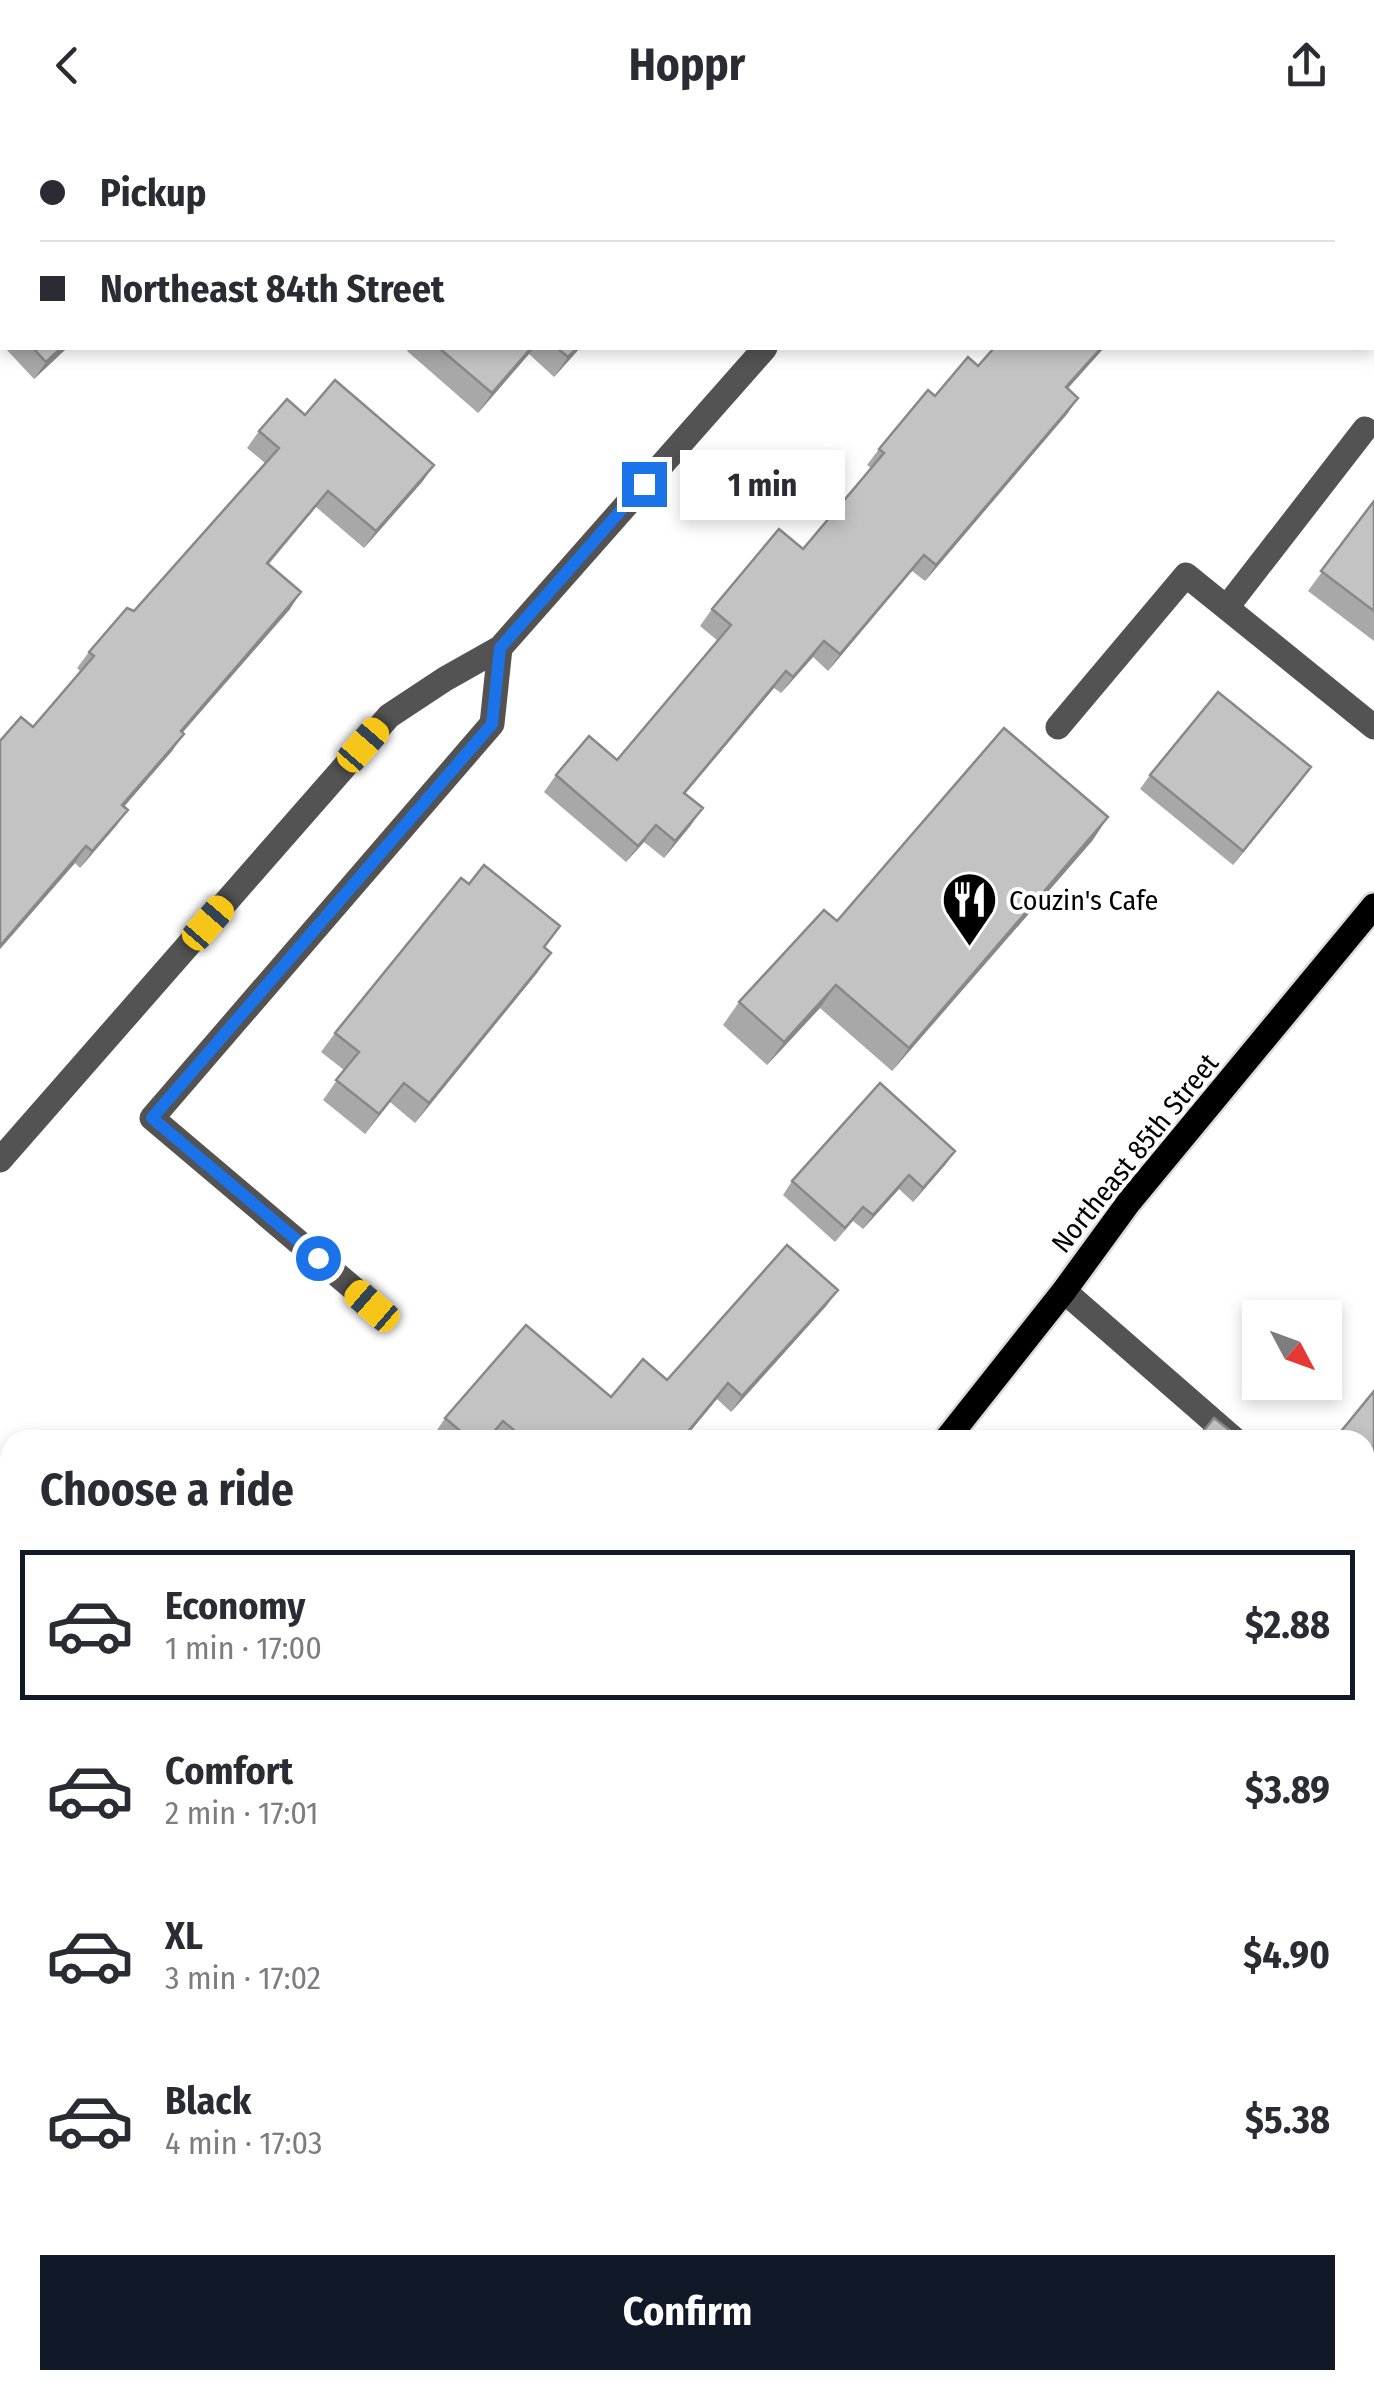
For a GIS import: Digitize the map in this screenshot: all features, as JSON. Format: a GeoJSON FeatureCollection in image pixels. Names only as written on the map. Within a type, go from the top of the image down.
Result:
{"type":"FeatureCollection","features":[{"type":"Feature","properties":{"kind":"main road","name":"Northeast 85th Street"},"geometry":{"type":"LineString","coordinates":[[954,1430],[1129,1202],[1372,914]]}},
{"type":"Feature","properties":{"kind":"street"},"geometry":{"type":"LineString","coordinates":[[0,1160],[389,716],[445,678],[500,648],[762,350]]}},
{"type":"Feature","properties":{"kind":"street"},"geometry":{"type":"LineString","coordinates":[[1227,607],[1365,429]]}},
{"type":"Feature","properties":{"kind":"street"},"geometry":{"type":"LineString","coordinates":[[1058,727],[1186,575],[1371,719]]}},
{"type":"Feature","properties":{"kind":"street"},"geometry":{"type":"LineString","coordinates":[[372,1306],[152,1118],[492,724],[500,648]]}},
{"type":"Feature","properties":{"kind":"street"},"geometry":{"type":"LineString","coordinates":[[1064,1291],[1224,1430]]}},
{"type":"Feature","properties":{"kind":"building"},"geometry":{"type":"Polygon","coordinates":[[[35,350],[59,350],[46,362],[35,350]]]}},
{"type":"Feature","properties":{"kind":"building"},"geometry":{"type":"Polygon","coordinates":[[[441,350],[529,350],[492,393],[441,350]]]}},
{"type":"Feature","properties":{"kind":"building"},"geometry":{"type":"Polygon","coordinates":[[[992,350],[1099,350],[1066,387],[1078,398],[936,565],[924,555],[840,654],[824,641],[793,677],[786,671],[684,793],[703,808],[675,841],[656,825],[638,846],[556,775],[589,736],[617,760],[731,625],[712,609],[779,529],[803,549],[884,453],[879,449],[928,390],[935,396],[968,357],[978,366],[992,350]]]}},
{"type":"Feature","properties":{"kind":"building"},"geometry":{"type":"Polygon","coordinates":[[[335,380],[434,465],[376,531],[328,491],[267,563],[301,592],[122,805],[128,810],[92,851],[86,846],[0,946],[0,741],[21,717],[33,727],[94,656],[89,652],[127,608],[134,611],[279,448],[259,431],[287,399],[305,415],[335,380]]]}},
{"type":"Feature","properties":{"kind":"building"},"geometry":{"type":"Polygon","coordinates":[[[1374,501],[1374,611],[1321,571],[1374,501]]]}},
{"type":"Feature","properties":{"kind":"building"},"geometry":{"type":"Polygon","coordinates":[[[1218,692],[1311,767],[1243,851],[1150,775],[1218,692]]]}},
{"type":"Feature","properties":{"kind":"building"},"geometry":{"type":"Polygon","coordinates":[[[1004,728],[1108,817],[909,1048],[836,985],[784,1042],[739,1002],[824,910],[837,921],[1004,728]]]}},
{"type":"Feature","properties":{"kind":"building"},"geometry":{"type":"Polygon","coordinates":[[[484,865],[560,926],[544,947],[551,953],[429,1103],[404,1083],[379,1114],[336,1080],[359,1052],[335,1033],[461,878],[469,884],[484,865]]]}},
{"type":"Feature","properties":{"kind":"building"},"geometry":{"type":"Polygon","coordinates":[[[880,1083],[955,1151],[923,1188],[909,1175],[873,1215],[863,1207],[845,1228],[792,1181],[880,1083]]]}},
{"type":"Feature","properties":{"kind":"building"},"geometry":{"type":"Polygon","coordinates":[[[787,1245],[838,1290],[742,1396],[728,1383],[689,1430],[514,1430],[503,1421],[495,1430],[459,1430],[445,1418],[526,1325],[611,1397],[643,1359],[667,1380],[787,1245]]]}},
{"type":"Feature","properties":{"kind":"building"},"geometry":{"type":"Polygon","coordinates":[[[1374,1391],[1374,1430],[1342,1430],[1374,1391]]]}},
{"type":"Feature","properties":{"kind":"building"},"geometry":{"type":"Polygon","coordinates":[[[1214,1418],[1229,1430],[1204,1430],[1214,1418]]]}},
{"type":"Feature","properties":{"kind":"place","name":"Couzin's Cafe"},"geometry":{"type":"Point","coordinates":[970,949]}},
{"type":"Feature","properties":{"kind":"route"},"geometry":{"type":"LineString","coordinates":[[318,1258],[152,1118],[492,724],[500,648],[644,484]]}}]}
